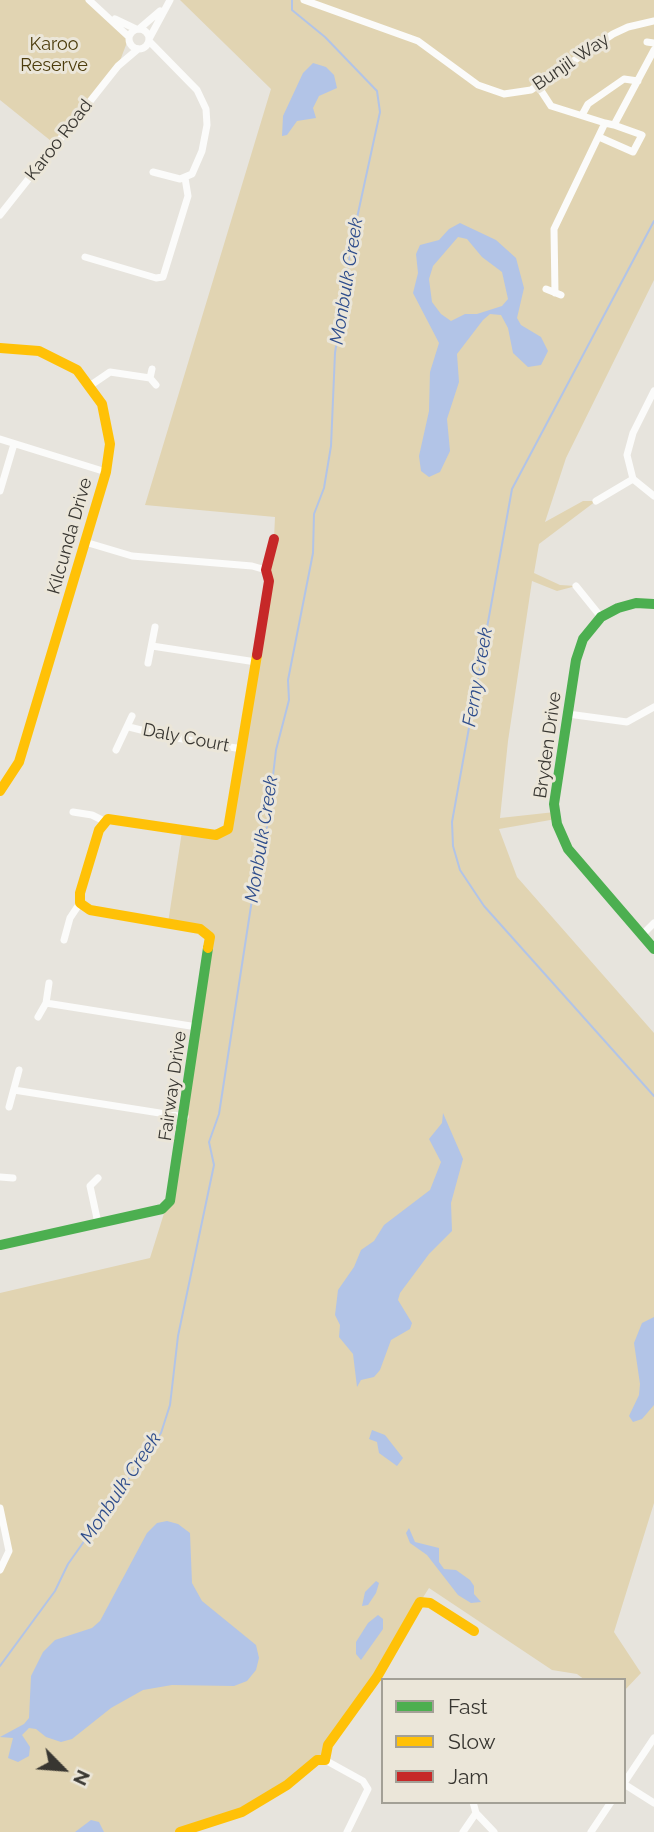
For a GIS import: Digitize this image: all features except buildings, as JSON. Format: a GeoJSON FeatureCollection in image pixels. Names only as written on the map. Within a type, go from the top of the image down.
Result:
{"type":"FeatureCollection","features":[{"type":"Feature","properties":{"kind":"street"},"geometry":{"type":"LineString","coordinates":[[89,0],[111,17],[146,32],[164,59],[193,84],[206,109],[208,125],[194,172],[185,178],[153,172]]}},
{"type":"Feature","properties":{"kind":"street"},"geometry":{"type":"LineString","coordinates":[[149,40],[170,0]]}},
{"type":"Feature","properties":{"kind":"street","name":"Bunjil Way"},"geometry":{"type":"LineString","coordinates":[[304,0],[418,41],[478,85],[511,95],[538,86],[613,34],[628,27],[654,21]]}},
{"type":"Feature","properties":{"kind":"street"},"geometry":{"type":"LineString","coordinates":[[137,29],[163,9]]}},
{"type":"Feature","properties":{"kind":"street"},"geometry":{"type":"LineString","coordinates":[[111,17],[139,49],[164,59]]}},
{"type":"Feature","properties":{"kind":"street","name":"Karoo Road"},"geometry":{"type":"LineString","coordinates":[[118,66],[129,39],[137,29]]}},
{"type":"Feature","properties":{"kind":"street","name":"Karoo Road"},"geometry":{"type":"LineString","coordinates":[[0,215],[118,66],[149,40]]}},
{"type":"Feature","properties":{"kind":"street"},"geometry":{"type":"LineString","coordinates":[[614,125],[654,50]]}},
{"type":"Feature","properties":{"kind":"street"},"geometry":{"type":"LineString","coordinates":[[582,116],[588,104],[624,79],[638,81]]}},
{"type":"Feature","properties":{"kind":"street"},"geometry":{"type":"LineString","coordinates":[[538,86],[548,104],[640,134],[642,138],[631,153],[599,136]]}},
{"type":"Feature","properties":{"kind":"street"},"geometry":{"type":"LineString","coordinates":[[546,289],[558,294],[554,229],[605,123]]}},
{"type":"Feature","properties":{"kind":"street"},"geometry":{"type":"LineString","coordinates":[[85,257],[156,278],[163,277],[188,196],[185,178]]}},
{"type":"Feature","properties":{"kind":"street","name":"Kilcunda Drive"},"geometry":{"type":"LineString","coordinates":[[0,348],[49,354],[72,366],[91,385],[108,422],[110,451],[19,762],[12,778],[0,791]]}},
{"type":"Feature","properties":{"kind":"street"},"geometry":{"type":"LineString","coordinates":[[150,378],[152,369]]}},
{"type":"Feature","properties":{"kind":"street"},"geometry":{"type":"LineString","coordinates":[[91,385],[110,372],[150,378],[156,385]]}},
{"type":"Feature","properties":{"kind":"street"},"geometry":{"type":"LineString","coordinates":[[654,391],[629,447],[628,461],[633,479],[654,496]]}},
{"type":"Feature","properties":{"kind":"street"},"geometry":{"type":"LineString","coordinates":[[0,439],[106,472]]}},
{"type":"Feature","properties":{"kind":"street"},"geometry":{"type":"LineString","coordinates":[[0,491],[14,444]]}},
{"type":"Feature","properties":{"kind":"street"},"geometry":{"type":"LineString","coordinates":[[596,501],[633,479]]}},
{"type":"Feature","properties":{"kind":"street"},"geometry":{"type":"LineString","coordinates":[[73,812],[92,815],[104,821],[113,819],[222,834],[231,819],[268,581],[266,570],[274,539]]}},
{"type":"Feature","properties":{"kind":"street"},"geometry":{"type":"LineString","coordinates":[[85,542],[132,556],[252,566],[266,570]]}},
{"type":"Feature","properties":{"kind":"street"},"geometry":{"type":"LineString","coordinates":[[576,586],[601,617],[630,604],[654,604]]}},
{"type":"Feature","properties":{"kind":"street","name":"Bryden Drive"},"geometry":{"type":"LineString","coordinates":[[601,617],[580,645],[555,797],[559,831],[571,854],[654,948]]}},
{"type":"Feature","properties":{"kind":"street"},"geometry":{"type":"LineString","coordinates":[[148,663],[155,628]]}},
{"type":"Feature","properties":{"kind":"street"},"geometry":{"type":"LineString","coordinates":[[152,646],[256,662]]}},
{"type":"Feature","properties":{"kind":"street"},"geometry":{"type":"LineString","coordinates":[[568,714],[627,722],[654,707]]}},
{"type":"Feature","properties":{"kind":"street","name":"Daly Court"},"geometry":{"type":"LineString","coordinates":[[117,750],[132,716]]}},
{"type":"Feature","properties":{"kind":"street","name":"Daly Court"},"geometry":{"type":"LineString","coordinates":[[129,727],[242,749]]}},
{"type":"Feature","properties":{"kind":"street"},"geometry":{"type":"LineString","coordinates":[[64,940],[71,918],[80,903],[80,893],[104,821]]}},
{"type":"Feature","properties":{"kind":"street","name":"Fairway Drive"},"geometry":{"type":"LineString","coordinates":[[0,1245],[162,1209],[169,1204],[211,946],[209,933],[200,929],[90,910],[80,903]]}},
{"type":"Feature","properties":{"kind":"street"},"geometry":{"type":"LineString","coordinates":[[642,934],[654,923]]}},
{"type":"Feature","properties":{"kind":"street"},"geometry":{"type":"LineString","coordinates":[[38,1017],[46,1003],[49,983]]}},
{"type":"Feature","properties":{"kind":"street"},"geometry":{"type":"LineString","coordinates":[[46,1003],[198,1027]]}},
{"type":"Feature","properties":{"kind":"street"},"geometry":{"type":"LineString","coordinates":[[9,1107],[19,1070]]}},
{"type":"Feature","properties":{"kind":"street"},"geometry":{"type":"LineString","coordinates":[[14,1090],[185,1117]]}},
{"type":"Feature","properties":{"kind":"street"},"geometry":{"type":"LineString","coordinates":[[0,1177],[13,1178]]}},
{"type":"Feature","properties":{"kind":"street"},"geometry":{"type":"LineString","coordinates":[[98,1223],[87,1185],[99,1178]]}},
{"type":"Feature","properties":{"kind":"street"},"geometry":{"type":"LineString","coordinates":[[0,1508],[9,1547],[8,1559],[0,1570]]}},
{"type":"Feature","properties":{"kind":"street"},"geometry":{"type":"LineString","coordinates":[[325,1760],[328,1745],[380,1679],[420,1602],[430,1603],[474,1631]]}},
{"type":"Feature","properties":{"kind":"street"},"geometry":{"type":"LineString","coordinates":[[626,1780],[654,1738]]}},
{"type":"Feature","properties":{"kind":"street"},"geometry":{"type":"LineString","coordinates":[[180,1832],[243,1812],[287,1785],[315,1761],[325,1760],[363,1781],[368,1789],[346,1832]]}},
{"type":"Feature","properties":{"kind":"street"},"geometry":{"type":"LineString","coordinates":[[626,1784],[654,1804]]}},
{"type":"Feature","properties":{"kind":"street"},"geometry":{"type":"LineString","coordinates":[[473,1804],[475,1813],[494,1832]]}},
{"type":"Feature","properties":{"kind":"street"},"geometry":{"type":"LineString","coordinates":[[591,1832],[610,1804]]}},
{"type":"Feature","properties":{"kind":"street"},"geometry":{"type":"LineString","coordinates":[[463,1832],[475,1813]]}},
{"type":"Feature","properties":{"kind":"green space","name":"Karoo Reserve"},"geometry":{"type":"Polygon","coordinates":[[[0,0],[89,0],[129,37],[118,66],[56,145],[0,100],[0,0]]]}},
{"type":"Feature","properties":{"kind":"green space"},"geometry":{"type":"Polygon","coordinates":[[[180,0],[654,0],[654,280],[566,458],[545,522],[583,501],[596,501],[539,544],[534,573],[560,585],[576,586],[557,591],[532,581],[508,741],[500,818],[555,812],[556,819],[499,829],[517,877],[654,1033],[654,1503],[614,1632],[641,1673],[626,1689],[626,1678],[582,1678],[577,1674],[552,1670],[429,1588],[325,1752],[273,1795],[180,1832],[0,1832],[0,1570],[8,1559],[0,1508],[0,1293],[150,1258],[166,1207],[210,935],[168,923],[182,830],[224,832],[274,539],[275,517],[145,505],[271,89],[180,0]]]}},
{"type":"Feature","properties":{"kind":"water"},"geometry":{"type":"Polygon","coordinates":[[[313,63],[326,67],[334,75],[337,88],[319,96],[313,108],[316,118],[297,121],[287,135],[282,136],[283,116],[303,73],[313,63]]]}},
{"type":"Feature","properties":{"kind":"water"},"geometry":{"type":"Polygon","coordinates":[[[460,223],[496,240],[516,258],[524,288],[517,318],[521,325],[541,337],[548,351],[541,365],[528,367],[513,353],[508,328],[501,315],[490,314],[483,320],[457,354],[459,382],[447,419],[450,451],[440,472],[429,477],[421,471],[419,456],[429,411],[430,372],[439,343],[413,293],[418,273],[416,254],[420,245],[439,240],[449,229],[460,223]],[[458,237],[433,266],[429,279],[432,302],[441,314],[451,321],[465,314],[477,314],[502,306],[508,299],[502,272],[482,257],[467,239],[458,237]]]}},
{"type":"Feature","properties":{"kind":"water"},"geometry":{"type":"Polygon","coordinates":[[[443,1113],[463,1159],[451,1203],[452,1231],[429,1254],[400,1293],[398,1300],[412,1323],[410,1329],[391,1340],[380,1370],[374,1377],[361,1380],[357,1387],[353,1354],[339,1337],[340,1325],[335,1315],[338,1290],[354,1267],[361,1250],[374,1241],[384,1225],[430,1190],[441,1162],[429,1139],[442,1123],[443,1113]]]}},
{"type":"Feature","properties":{"kind":"water"},"geometry":{"type":"Polygon","coordinates":[[[654,1317],[654,1405],[642,1419],[633,1422],[629,1416],[639,1395],[640,1384],[634,1343],[642,1323],[654,1317]]]}},
{"type":"Feature","properties":{"kind":"water"},"geometry":{"type":"Polygon","coordinates":[[[372,1430],[385,1435],[403,1458],[397,1466],[379,1453],[377,1442],[369,1439],[372,1430]]]}},
{"type":"Feature","properties":{"kind":"water"},"geometry":{"type":"Polygon","coordinates":[[[167,1521],[178,1524],[190,1533],[192,1583],[202,1601],[256,1645],[259,1658],[256,1670],[247,1681],[234,1686],[172,1685],[143,1690],[111,1708],[72,1739],[61,1742],[29,1728],[22,1735],[30,1747],[29,1756],[18,1762],[8,1758],[13,1738],[0,1737],[24,1724],[29,1718],[31,1676],[43,1652],[55,1640],[92,1628],[100,1621],[147,1533],[157,1523],[167,1521]]]}},
{"type":"Feature","properties":{"kind":"water"},"geometry":{"type":"Polygon","coordinates":[[[409,1528],[415,1542],[439,1548],[439,1562],[444,1569],[456,1570],[470,1580],[474,1586],[474,1594],[481,1602],[471,1603],[458,1595],[427,1555],[410,1543],[406,1533],[409,1528]]]}},
{"type":"Feature","properties":{"kind":"water"},"geometry":{"type":"Polygon","coordinates":[[[376,1581],[379,1583],[376,1593],[368,1605],[362,1606],[365,1592],[376,1581]]]}},
{"type":"Feature","properties":{"kind":"water"},"geometry":{"type":"Polygon","coordinates":[[[378,1615],[383,1619],[383,1629],[361,1660],[356,1654],[356,1642],[368,1623],[378,1615]]]}},
{"type":"Feature","properties":{"kind":"water"},"geometry":{"type":"Polygon","coordinates":[[[91,1820],[99,1822],[104,1832],[75,1832],[91,1820]]]}},
{"type":"Feature","properties":{"kind":"waterway","name":"Monbulk Creek"},"geometry":{"type":"LineString","coordinates":[[0,1666],[55,1591],[68,1564],[161,1433],[170,1405],[178,1336],[214,1165],[209,1142],[219,1114],[259,854],[267,827],[276,750],[289,700],[288,680],[313,553],[314,514],[324,488],[331,446],[335,353],[352,241],[380,112],[377,91],[325,37],[292,10],[292,0]]}},
{"type":"Feature","properties":{"kind":"waterway","name":"Ferny Creek"},"geometry":{"type":"LineString","coordinates":[[654,221],[512,489],[452,822],[453,846],[460,870],[484,906],[654,1096]]}},
{"type":"Feature","properties":{"kind":"traffic: fast"},"geometry":{"type":"LineString","coordinates":[[654,604],[636,603],[618,608],[601,617],[583,639],[576,660],[554,804],[557,824],[568,849],[654,949]]}},
{"type":"Feature","properties":{"kind":"traffic: fast"},"geometry":{"type":"LineString","coordinates":[[0,1245],[162,1209],[170,1201],[208,948]]}},
{"type":"Feature","properties":{"kind":"traffic: slow"},"geometry":{"type":"LineString","coordinates":[[0,348],[39,351],[77,370],[102,404],[110,444],[106,472],[19,762],[0,791]]}},
{"type":"Feature","properties":{"kind":"traffic: slow"},"geometry":{"type":"LineString","coordinates":[[208,948],[210,937],[200,929],[90,910],[80,903],[80,893],[99,830],[108,819],[216,835],[228,829],[257,655]]}},
{"type":"Feature","properties":{"kind":"traffic: slow"},"geometry":{"type":"LineString","coordinates":[[180,1832],[242,1812],[287,1785],[317,1760],[325,1760],[328,1745],[377,1677],[420,1602],[430,1603],[474,1631]]}},
{"type":"Feature","properties":{"kind":"traffic: jam"},"geometry":{"type":"LineString","coordinates":[[257,655],[269,581],[266,570],[274,539]]}}]}
